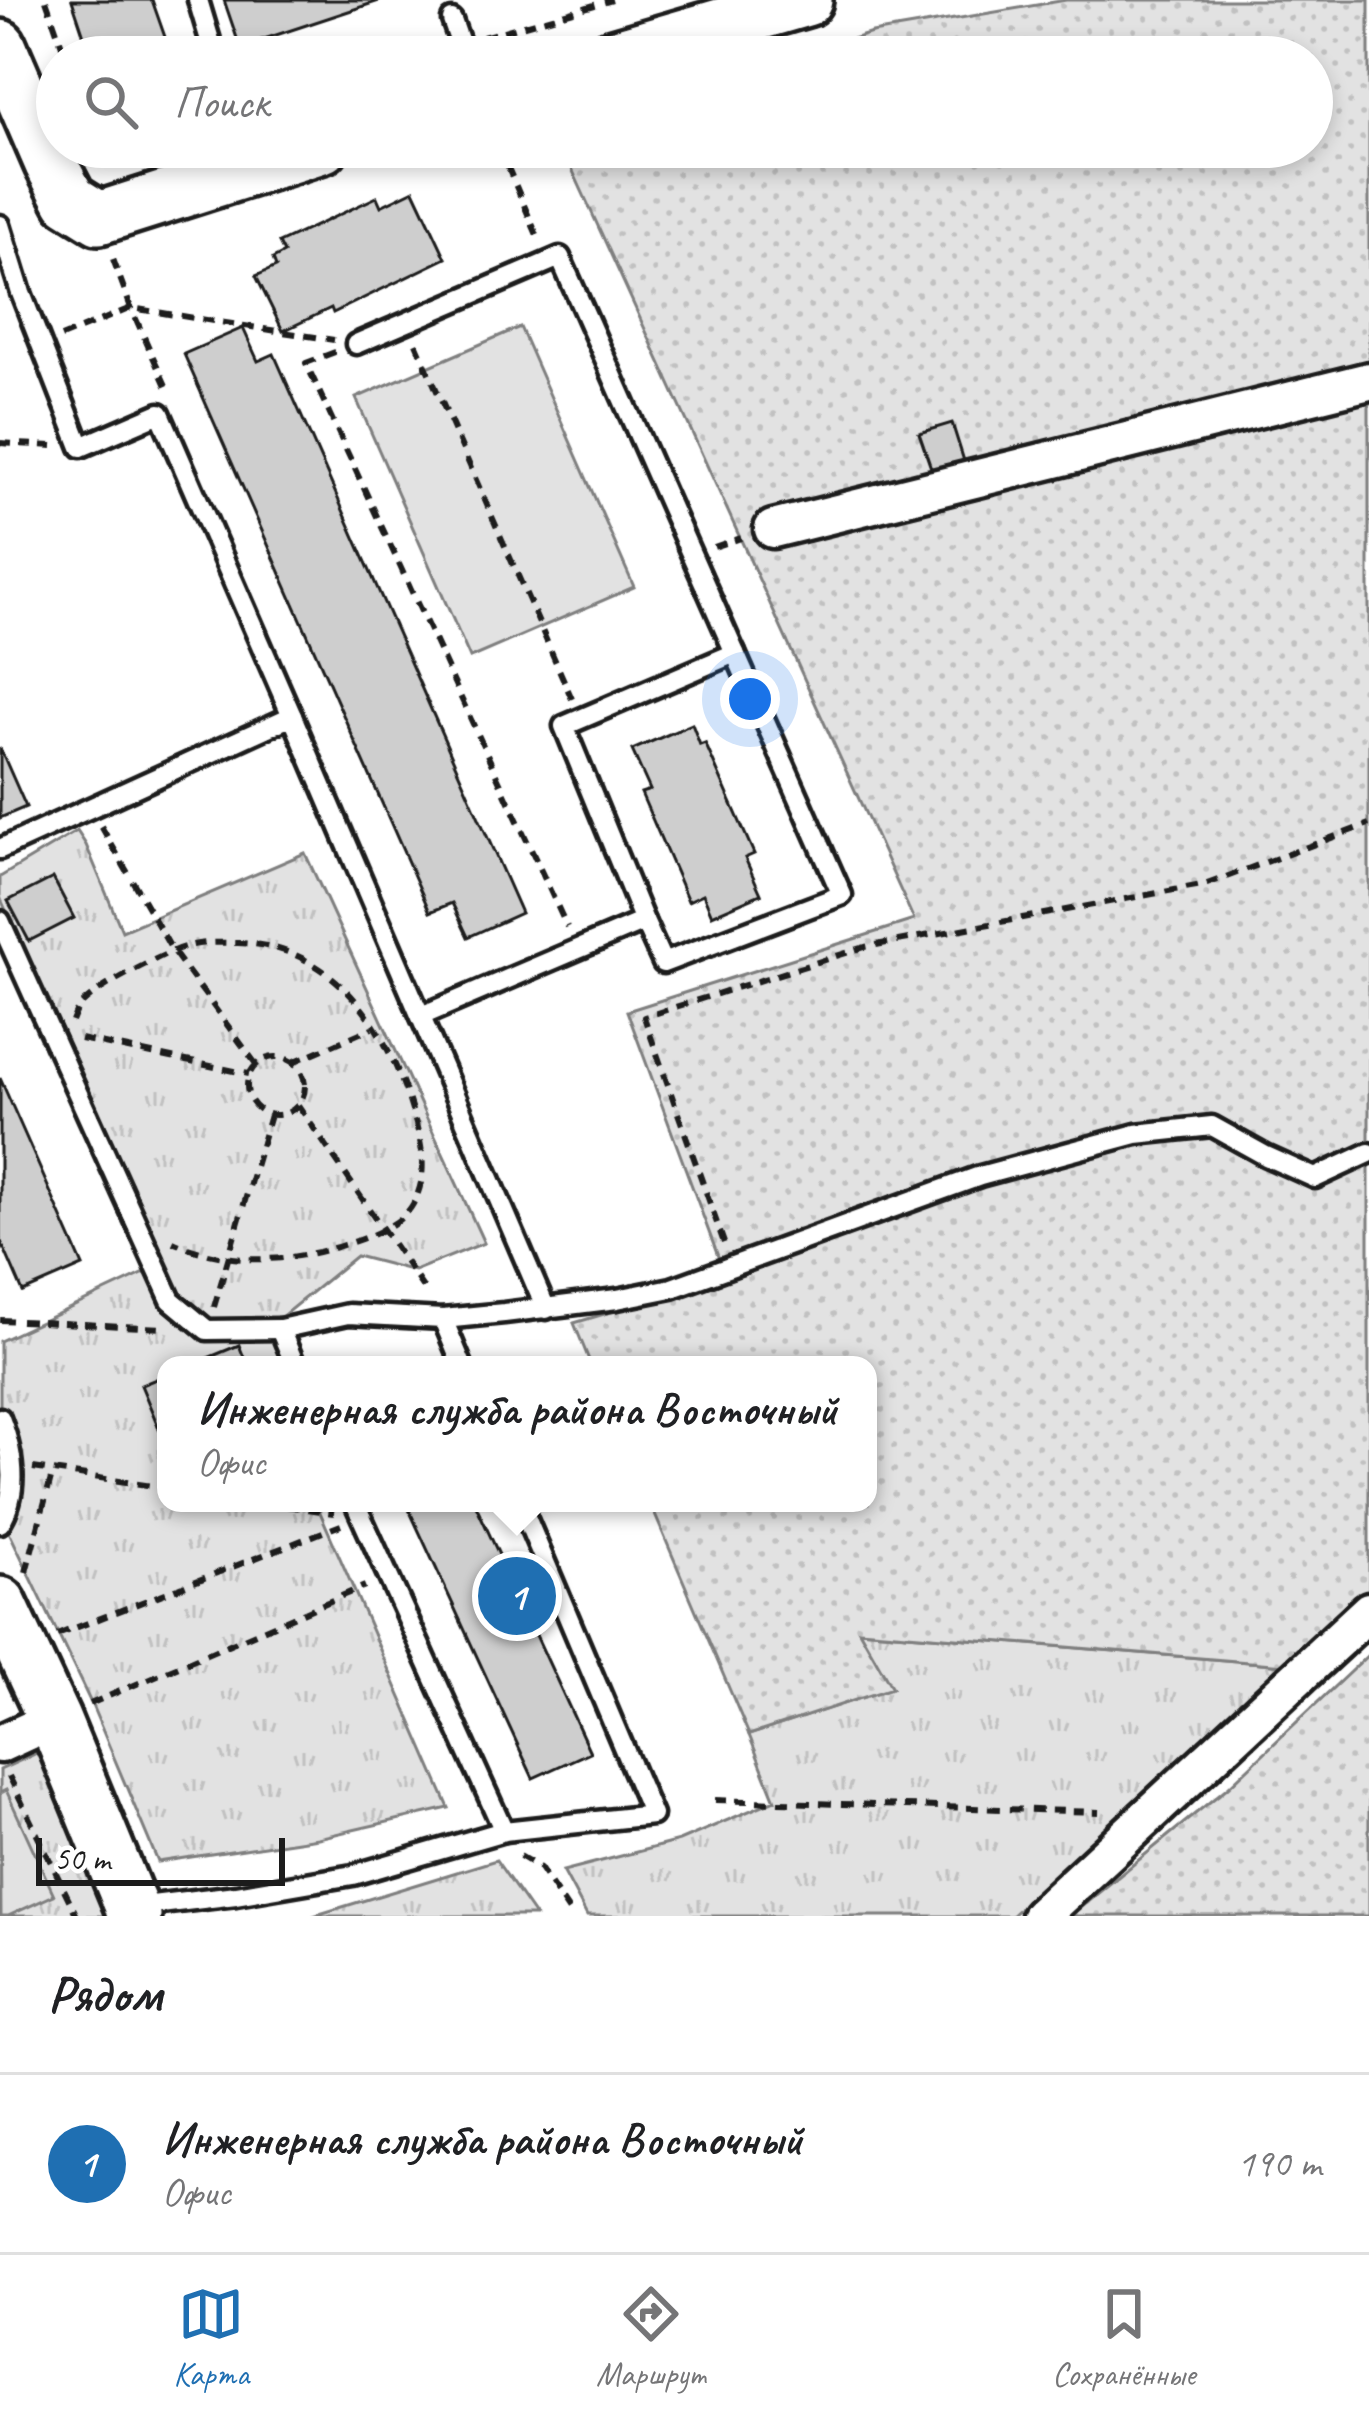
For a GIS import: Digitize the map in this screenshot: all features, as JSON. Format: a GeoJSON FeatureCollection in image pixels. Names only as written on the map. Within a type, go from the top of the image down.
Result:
{"type":"FeatureCollection","features":[{"type":"Feature","properties":{"kind":"street"},"geometry":{"type":"LineString","coordinates":[[682,36],[806,0]]}},
{"type":"Feature","properties":{"kind":"street"},"geometry":{"type":"LineString","coordinates":[[0,46],[36,130]]}},
{"type":"Feature","properties":{"kind":"street"},"geometry":{"type":"LineString","coordinates":[[53,168],[70,200],[99,218],[223,168]]}},
{"type":"Feature","properties":{"kind":"street"},"geometry":{"type":"LineString","coordinates":[[773,529],[1369,381]]}},
{"type":"Feature","properties":{"kind":"street"},"geometry":{"type":"LineString","coordinates":[[0,1603],[54,1719],[133,1912]]}},
{"type":"Feature","properties":{"kind":"street"},"geometry":{"type":"LineString","coordinates":[[1040,1916],[1369,1611]]}},
{"type":"Feature","properties":{"kind":"street"},"geometry":{"type":"LineString","coordinates":[[3,1756],[54,1719]]}},
{"type":"Feature","properties":{"kind":"lane"},"geometry":{"type":"LineString","coordinates":[[198,0],[209,36]]}},
{"type":"Feature","properties":{"kind":"lane"},"geometry":{"type":"LineString","coordinates":[[452,20],[458,36]]}},
{"type":"Feature","properties":{"kind":"lane"},"geometry":{"type":"LineString","coordinates":[[0,226],[81,447],[160,413],[546,1309]]}},
{"type":"Feature","properties":{"kind":"lane"},"geometry":{"type":"LineString","coordinates":[[356,344],[560,256],[842,895],[663,963],[564,726],[735,653]]}},
{"type":"Feature","properties":{"kind":"lane"},"geometry":{"type":"LineString","coordinates":[[0,300],[21,293]]}},
{"type":"Feature","properties":{"kind":"lane"},"geometry":{"type":"LineString","coordinates":[[0,849],[292,716]]}},
{"type":"Feature","properties":{"kind":"lane"},"geometry":{"type":"LineString","coordinates":[[0,921],[171,1300],[207,1330],[280,1329],[348,1314],[443,1319],[546,1309],[672,1288],[980,1176],[1136,1134],[1212,1126],[1315,1178],[1369,1153]]}},
{"type":"Feature","properties":{"kind":"lane"},"geometry":{"type":"LineString","coordinates":[[421,1016],[644,921]]}},
{"type":"Feature","properties":{"kind":"lane"},"geometry":{"type":"LineString","coordinates":[[443,1319],[458,1356]]}},
{"type":"Feature","properties":{"kind":"lane"},"geometry":{"type":"LineString","coordinates":[[280,1329],[291,1356]]}},
{"type":"Feature","properties":{"kind":"lane"},"geometry":{"type":"LineString","coordinates":[[0,1418],[14,1480],[9,1508],[0,1523]]}},
{"type":"Feature","properties":{"kind":"lane"},"geometry":{"type":"LineString","coordinates":[[359,1512],[497,1834]]}},
{"type":"Feature","properties":{"kind":"lane"},"geometry":{"type":"LineString","coordinates":[[133,1912],[353,1875],[497,1834],[652,1815],[524,1512]]}},
{"type":"Feature","properties":{"kind":"path"},"geometry":{"type":"LineString","coordinates":[[46,0],[59,36]]}},
{"type":"Feature","properties":{"kind":"path"},"geometry":{"type":"LineString","coordinates":[[505,36],[612,0]]}},
{"type":"Feature","properties":{"kind":"path"},"geometry":{"type":"LineString","coordinates":[[508,168],[549,262]]}},
{"type":"Feature","properties":{"kind":"path"},"geometry":{"type":"LineString","coordinates":[[99,218],[131,308]]}},
{"type":"Feature","properties":{"kind":"path"},"geometry":{"type":"LineString","coordinates":[[41,345],[131,308],[356,344]]}},
{"type":"Feature","properties":{"kind":"path"},"geometry":{"type":"LineString","coordinates":[[406,324],[581,719]]}},
{"type":"Feature","properties":{"kind":"path"},"geometry":{"type":"LineString","coordinates":[[356,344],[306,363],[578,950]]}},
{"type":"Feature","properties":{"kind":"path"},"geometry":{"type":"LineString","coordinates":[[0,443],[81,447]]}},
{"type":"Feature","properties":{"kind":"path"},"geometry":{"type":"LineString","coordinates":[[691,554],[773,529]]}},
{"type":"Feature","properties":{"kind":"path"},"geometry":{"type":"LineString","coordinates":[[92,806],[172,950],[256,1064]]}},
{"type":"Feature","properties":{"kind":"path"},"geometry":{"type":"LineString","coordinates":[[732,1267],[644,1017],[866,947],[1207,884],[1369,824]]}},
{"type":"Feature","properties":{"kind":"path"},"geometry":{"type":"LineString","coordinates":[[128,1208],[171,1241],[199,1254],[230,1259],[277,1258],[334,1248],[383,1229],[410,1210],[422,1186],[424,1156],[389,1050],[347,988],[296,953],[263,944],[202,941],[172,950],[80,1006],[64,1036],[249,1074]]}},
{"type":"Feature","properties":{"kind":"path"},"geometry":{"type":"LineString","coordinates":[[293,1062],[374,1028]]}},
{"type":"Feature","properties":{"kind":"path"},"geometry":{"type":"LineString","coordinates":[[275,1056],[293,1062],[303,1075],[305,1090],[298,1105],[285,1113],[270,1114],[255,1107],[247,1085],[256,1064],[275,1056]]}},
{"type":"Feature","properties":{"kind":"path"},"geometry":{"type":"LineString","coordinates":[[298,1105],[443,1319]]}},
{"type":"Feature","properties":{"kind":"path"},"geometry":{"type":"LineString","coordinates":[[0,1320],[207,1330],[270,1114]]}},
{"type":"Feature","properties":{"kind":"path"},"geometry":{"type":"LineString","coordinates":[[11,1465],[157,1487]]}},
{"type":"Feature","properties":{"kind":"path"},"geometry":{"type":"LineString","coordinates":[[44,1640],[353,1512]]}},
{"type":"Feature","properties":{"kind":"path"},"geometry":{"type":"LineString","coordinates":[[54,1719],[388,1576]]}},
{"type":"Feature","properties":{"kind":"path"},"geometry":{"type":"LineString","coordinates":[[3,1756],[77,1916]]}},
{"type":"Feature","properties":{"kind":"path"},"geometry":{"type":"LineString","coordinates":[[715,1800],[1150,1814]]}},
{"type":"Feature","properties":{"kind":"path"},"geometry":{"type":"LineString","coordinates":[[497,1834],[539,1868],[572,1916]]}},
{"type":"Feature","properties":{"kind":"green space"},"geometry":{"type":"Polygon","coordinates":[[[1066,0],[1369,0],[1369,1589],[1285,1665],[859,1630],[892,1688],[749,1735],[654,1512],[877,1512],[877,1356],[587,1356],[574,1323],[726,1278],[627,1011],[914,920],[572,168],[1333,168],[1333,36],[862,36],[1066,0]]]}},
{"type":"Feature","properties":{"kind":"green space"},"geometry":{"type":"Polygon","coordinates":[[[520,327],[634,587],[470,658],[356,398],[520,327]]]}},
{"type":"Feature","properties":{"kind":"green space"},"geometry":{"type":"Polygon","coordinates":[[[77,831],[122,931],[305,853],[484,1243],[414,1271],[356,1256],[270,1326],[278,1356],[157,1356],[157,1512],[320,1512],[449,1808],[318,1838],[158,1862],[91,1703],[0,1513],[0,1341],[164,1264],[0,897],[0,877],[77,831]]]}},
{"type":"Feature","properties":{"kind":"green space"},"geometry":{"type":"Polygon","coordinates":[[[858,1630],[1285,1665],[1011,1916],[587,1916],[563,1871],[679,1841],[775,1800],[749,1735],[891,1688],[858,1630]]]}},
{"type":"Feature","properties":{"kind":"green space"},"geometry":{"type":"Polygon","coordinates":[[[1369,1654],[1369,1916],[1070,1916],[1228,1787],[1369,1654]]]}},
{"type":"Feature","properties":{"kind":"green space"},"geometry":{"type":"Polygon","coordinates":[[[46,1749],[117,1916],[0,1916],[0,1770],[46,1749]]]}},
{"type":"Feature","properties":{"kind":"green space"},"geometry":{"type":"Polygon","coordinates":[[[6,1790],[54,1895],[1,1916],[0,1793],[6,1790]]]}},
{"type":"Feature","properties":{"kind":"green space"},"geometry":{"type":"Polygon","coordinates":[[[496,1860],[535,1916],[313,1916],[496,1860]]]}},
{"type":"Feature","properties":{"kind":"building"},"geometry":{"type":"Polygon","coordinates":[[[72,0],[152,0],[165,36],[84,36],[72,0]]]}},
{"type":"Feature","properties":{"kind":"building"},"geometry":{"type":"Polygon","coordinates":[[[224,0],[382,0],[273,36],[236,36],[224,0]]]}},
{"type":"Feature","properties":{"kind":"building"},"geometry":{"type":"Polygon","coordinates":[[[414,190],[446,258],[333,313],[331,308],[283,331],[256,276],[276,267],[273,259],[284,253],[279,243],[377,197],[381,206],[414,190]]]}},
{"type":"Feature","properties":{"kind":"building"},"geometry":{"type":"Polygon","coordinates":[[[243,328],[258,361],[274,354],[521,913],[468,937],[452,903],[430,912],[184,354],[243,328]]]}},
{"type":"Feature","properties":{"kind":"building"},"geometry":{"type":"Polygon","coordinates":[[[952,423],[964,461],[932,471],[919,433],[952,423]]]}},
{"type":"Feature","properties":{"kind":"building"},"geometry":{"type":"Polygon","coordinates":[[[692,724],[754,854],[745,858],[761,894],[712,915],[703,894],[688,901],[641,793],[650,790],[632,750],[692,724]]]}},
{"type":"Feature","properties":{"kind":"building"},"geometry":{"type":"Polygon","coordinates":[[[0,748],[26,807],[0,818],[0,748]]]}},
{"type":"Feature","properties":{"kind":"building"},"geometry":{"type":"Polygon","coordinates":[[[53,878],[74,918],[29,941],[8,901],[53,878]]]}},
{"type":"Feature","properties":{"kind":"building"},"geometry":{"type":"Polygon","coordinates":[[[0,1078],[83,1266],[23,1292],[0,1239],[0,1078]]]}},
{"type":"Feature","properties":{"kind":"building"},"geometry":{"type":"Polygon","coordinates":[[[239,1345],[243,1356],[213,1356],[239,1345]]]}},
{"type":"Feature","properties":{"kind":"building"},"geometry":{"type":"Polygon","coordinates":[[[157,1379],[157,1423],[141,1385],[157,1379]]]}},
{"type":"Feature","properties":{"kind":"building"},"geometry":{"type":"Polygon","coordinates":[[[410,1512],[479,1512],[590,1752],[533,1778],[410,1512]]]}},
{"type":"Feature","properties":{"kind":"place","name":"Инженерная служба района Восточный"},"geometry":{"type":"Point","coordinates":[517,1596]}}]}
